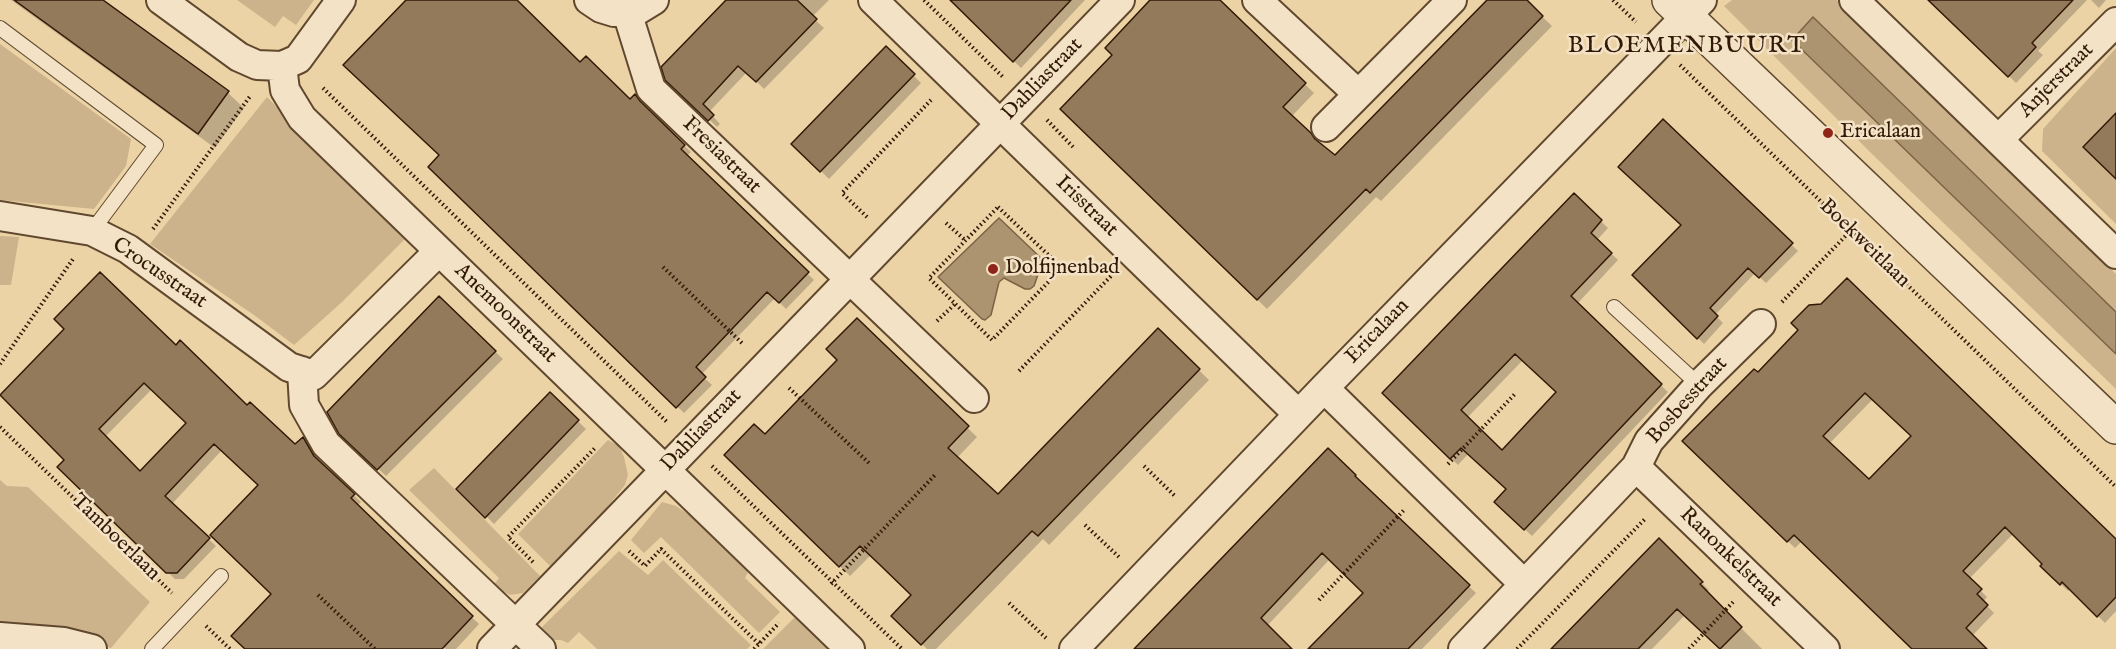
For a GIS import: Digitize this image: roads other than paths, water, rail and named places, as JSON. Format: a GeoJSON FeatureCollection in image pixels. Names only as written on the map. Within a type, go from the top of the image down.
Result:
{"type":"FeatureCollection","features":[{"type":"Feature","properties":{"kind":"street"},"geometry":{"type":"LineString","coordinates":[[161,0],[239,57],[257,65],[284,64],[341,0]]}},
{"type":"Feature","properties":{"kind":"street"},"geometry":{"type":"LineString","coordinates":[[589,0],[601,8],[614,12],[627,12],[641,8],[654,0]]}},
{"type":"Feature","properties":{"kind":"street","name":"Irisstraat"},"geometry":{"type":"LineString","coordinates":[[873,0],[1298,414]]}},
{"type":"Feature","properties":{"kind":"street","name":"Dahliastraat"},"geometry":{"type":"LineString","coordinates":[[492,649],[1120,0]]}},
{"type":"Feature","properties":{"kind":"street"},"geometry":{"type":"LineString","coordinates":[[1257,0],[1358,94]]}},
{"type":"Feature","properties":{"kind":"street"},"geometry":{"type":"LineString","coordinates":[[1326,127],[1452,0]]}},
{"type":"Feature","properties":{"kind":"street"},"geometry":{"type":"LineString","coordinates":[[1854,0],[2116,254]]}},
{"type":"Feature","properties":{"kind":"street","name":"Ericalaan"},"geometry":{"type":"LineString","coordinates":[[1062,645],[1141,578],[1659,44],[1686,6]]}},
{"type":"Feature","properties":{"kind":"street","name":"Boekweitlaan"},"geometry":{"type":"LineString","coordinates":[[1686,6],[1880,200],[2116,427]]}},
{"type":"Feature","properties":{"kind":"street","name":"Fresiastraat"},"geometry":{"type":"LineString","coordinates":[[627,12],[651,89],[849,279]]}},
{"type":"Feature","properties":{"kind":"street","name":"Anjerstraat"},"geometry":{"type":"LineString","coordinates":[[1999,140],[2116,22]]}},
{"type":"Feature","properties":{"kind":"street","name":"Anemoonstraat"},"geometry":{"type":"LineString","coordinates":[[284,64],[285,90],[302,117],[850,649]]}},
{"type":"Feature","properties":{"kind":"street","name":"Crocusstraat"},"geometry":{"type":"LineString","coordinates":[[0,216],[92,231],[134,254],[289,367],[302,371]]}},
{"type":"Feature","properties":{"kind":"street"},"geometry":{"type":"LineString","coordinates":[[440,251],[314,375],[302,371],[304,405],[326,444],[541,649]]}},
{"type":"Feature","properties":{"kind":"street"},"geometry":{"type":"LineString","coordinates":[[849,279],[974,398]]}},
{"type":"Feature","properties":{"kind":"street","name":"Bosbesstraat"},"geometry":{"type":"LineString","coordinates":[[1462,649],[1636,467],[1648,441],[1761,324]]}},
{"type":"Feature","properties":{"kind":"street"},"geometry":{"type":"LineString","coordinates":[[1324,388],[1524,584]]}},
{"type":"Feature","properties":{"kind":"street","name":"Ranonkelstraat"},"geometry":{"type":"LineString","coordinates":[[1636,467],[1825,649]]}},
{"type":"Feature","properties":{"kind":"street"},"geometry":{"type":"LineString","coordinates":[[0,637],[63,642],[92,649]]}},
{"type":"Feature","properties":{"kind":"lane"},"geometry":{"type":"LineString","coordinates":[[0,27],[156,145],[92,231]]}},
{"type":"Feature","properties":{"kind":"lane"},"geometry":{"type":"LineString","coordinates":[[1614,307],[1699,386]]}},
{"type":"Feature","properties":{"kind":"lane"},"geometry":{"type":"LineString","coordinates":[[152,649],[221,576]]}},
{"type":"Feature","properties":{"kind":"place","name":"Ericalaan"},"geometry":{"type":"Point","coordinates":[1828,133]}},
{"type":"Feature","properties":{"kind":"place","name":"Dolfijnenbad"},"geometry":{"type":"Point","coordinates":[993,269]}},
{"type":"Feature","properties":{"kind":"district","name":"BLOEMENBUURT"},"geometry":{"type":"Point","coordinates":[1687,47]}}]}
